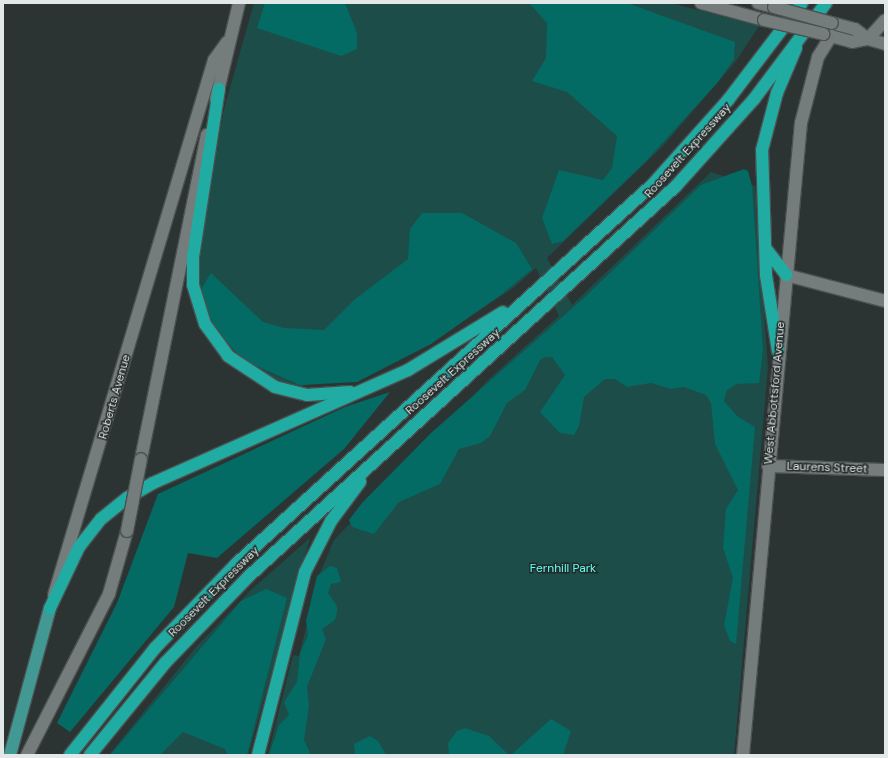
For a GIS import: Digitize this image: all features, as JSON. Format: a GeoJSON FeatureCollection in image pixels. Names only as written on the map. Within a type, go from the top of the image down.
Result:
{"type":"FeatureCollection","features":[{"type":"Feature","properties":{"kind":"highway","name":"Roosevelt Expressway"},"geometry":{"type":"LineString","coordinates":[[70,755],[155,648],[236,564],[630,206],[682,152],[742,82],[802,3]]}},
{"type":"Feature","properties":{"kind":"highway","name":"Roosevelt Expressway"},"geometry":{"type":"LineString","coordinates":[[90,755],[165,663],[219,605],[386,451],[650,213],[729,128],[826,3]]}},
{"type":"Feature","properties":{"kind":"highway"},"geometry":{"type":"LineString","coordinates":[[778,351],[765,247],[762,166],[764,134],[800,37]]}},
{"type":"Feature","properties":{"kind":"highway"},"geometry":{"type":"LineString","coordinates":[[219,89],[193,257],[193,285],[205,324],[228,356],[275,387],[323,395],[371,387]]}},
{"type":"Feature","properties":{"kind":"highway"},"geometry":{"type":"LineString","coordinates":[[765,247],[786,275]]}},
{"type":"Feature","properties":{"kind":"highway"},"geometry":{"type":"LineString","coordinates":[[50,608],[79,547],[101,519],[127,498],[153,483],[371,387],[442,351],[543,285]]}},
{"type":"Feature","properties":{"kind":"highway"},"geometry":{"type":"LineString","coordinates":[[258,755],[312,554],[331,521],[386,451]]}},
{"type":"Feature","properties":{"kind":"main road","name":"Roberts Avenue"},"geometry":{"type":"LineString","coordinates":[[27,755],[109,594],[127,531],[206,140],[227,63],[227,42],[239,3]]}},
{"type":"Feature","properties":{"kind":"main road"},"geometry":{"type":"LineString","coordinates":[[701,3],[852,42],[868,39],[885,20]]}},
{"type":"Feature","properties":{"kind":"main road"},"geometry":{"type":"LineString","coordinates":[[760,3],[855,29],[868,39],[885,44]]}},
{"type":"Feature","properties":{"kind":"main road","name":"West Abbottsford Avenue"},"geometry":{"type":"LineString","coordinates":[[743,755],[778,351],[803,111],[818,57],[827,35]]}},
{"type":"Feature","properties":{"kind":"main road","name":"Roberts Avenue"},"geometry":{"type":"LineString","coordinates":[[10,755],[50,608],[214,60],[227,42]]}},
{"type":"Feature","properties":{"kind":"main road"},"geometry":{"type":"LineString","coordinates":[[786,275],[885,301]]}},
{"type":"Feature","properties":{"kind":"main road","name":"Laurens Street"},"geometry":{"type":"LineString","coordinates":[[768,466],[885,470]]}},
{"type":"Feature","properties":{"kind":"green space","name":"Fernhill Park"},"geometry":{"type":"Polygon","coordinates":[[[254,3],[671,3],[759,26],[736,61],[663,146],[547,258],[572,305],[711,172],[755,186],[768,367],[734,755],[268,755],[293,655],[299,656],[319,576],[334,540],[488,380],[559,316],[536,268],[513,288],[430,343],[334,381],[295,387],[273,381],[242,362],[216,335],[201,300],[197,267],[204,212],[224,109],[254,3]]]}},
{"type":"Feature","properties":{"kind":"green space"},"geometry":{"type":"Polygon","coordinates":[[[310,538],[248,755],[109,755],[197,646],[251,590],[310,538]]]}},
{"type":"Feature","properties":{"kind":"shaded area"},"geometry":{"type":"Polygon","coordinates":[[[265,3],[345,3],[357,33],[357,49],[341,56],[257,28],[265,3]]]}},
{"type":"Feature","properties":{"kind":"shaded area"},"geometry":{"type":"Polygon","coordinates":[[[529,3],[627,3],[735,42],[734,59],[718,82],[646,161],[563,241],[552,244],[542,218],[559,170],[603,180],[612,168],[617,136],[567,92],[532,81],[546,58],[547,23],[529,3]]]}},
{"type":"Feature","properties":{"kind":"shaded area"},"geometry":{"type":"Polygon","coordinates":[[[744,169],[748,171],[752,186],[763,350],[759,383],[737,384],[727,390],[724,401],[737,416],[755,427],[736,644],[730,641],[724,625],[733,578],[723,548],[726,509],[738,490],[715,444],[711,403],[706,395],[684,387],[671,389],[651,383],[627,387],[615,379],[605,379],[584,397],[579,426],[574,435],[560,433],[540,412],[565,375],[552,357],[546,357],[540,360],[525,390],[507,403],[490,436],[481,443],[459,449],[440,484],[399,502],[374,534],[352,527],[349,520],[362,503],[431,433],[586,296],[701,185],[744,169]]]}},
{"type":"Feature","properties":{"kind":"shaded area"},"geometry":{"type":"Polygon","coordinates":[[[422,213],[462,213],[516,243],[532,269],[502,294],[431,344],[357,382],[300,385],[243,360],[215,329],[200,291],[211,273],[263,322],[284,328],[324,330],[354,300],[408,259],[410,229],[422,213]]]}},
{"type":"Feature","properties":{"kind":"shaded area"},"geometry":{"type":"Polygon","coordinates":[[[390,392],[344,449],[217,558],[188,553],[174,607],[70,732],[57,723],[117,603],[158,494],[345,407],[390,392]]]}},
{"type":"Feature","properties":{"kind":"shaded area"},"geometry":{"type":"Polygon","coordinates":[[[330,566],[337,568],[341,582],[331,584],[328,593],[337,606],[337,612],[335,620],[322,629],[326,639],[307,687],[309,706],[304,740],[311,755],[269,755],[279,725],[289,715],[284,702],[297,682],[300,653],[308,635],[306,621],[317,576],[330,566]]]}},
{"type":"Feature","properties":{"kind":"shaded area"},"geometry":{"type":"Polygon","coordinates":[[[266,589],[287,598],[247,755],[228,755],[225,749],[183,732],[160,755],[110,755],[241,601],[266,589]]]}},
{"type":"Feature","properties":{"kind":"shaded area"},"geometry":{"type":"Polygon","coordinates":[[[551,719],[571,731],[563,755],[511,755],[551,719]]]}},
{"type":"Feature","properties":{"kind":"shaded area"},"geometry":{"type":"Polygon","coordinates":[[[465,728],[489,736],[509,755],[449,755],[448,743],[457,731],[465,728]]]}},
{"type":"Feature","properties":{"kind":"shaded area"},"geometry":{"type":"Polygon","coordinates":[[[370,736],[378,741],[386,755],[355,755],[354,744],[370,736]]]}}]}
